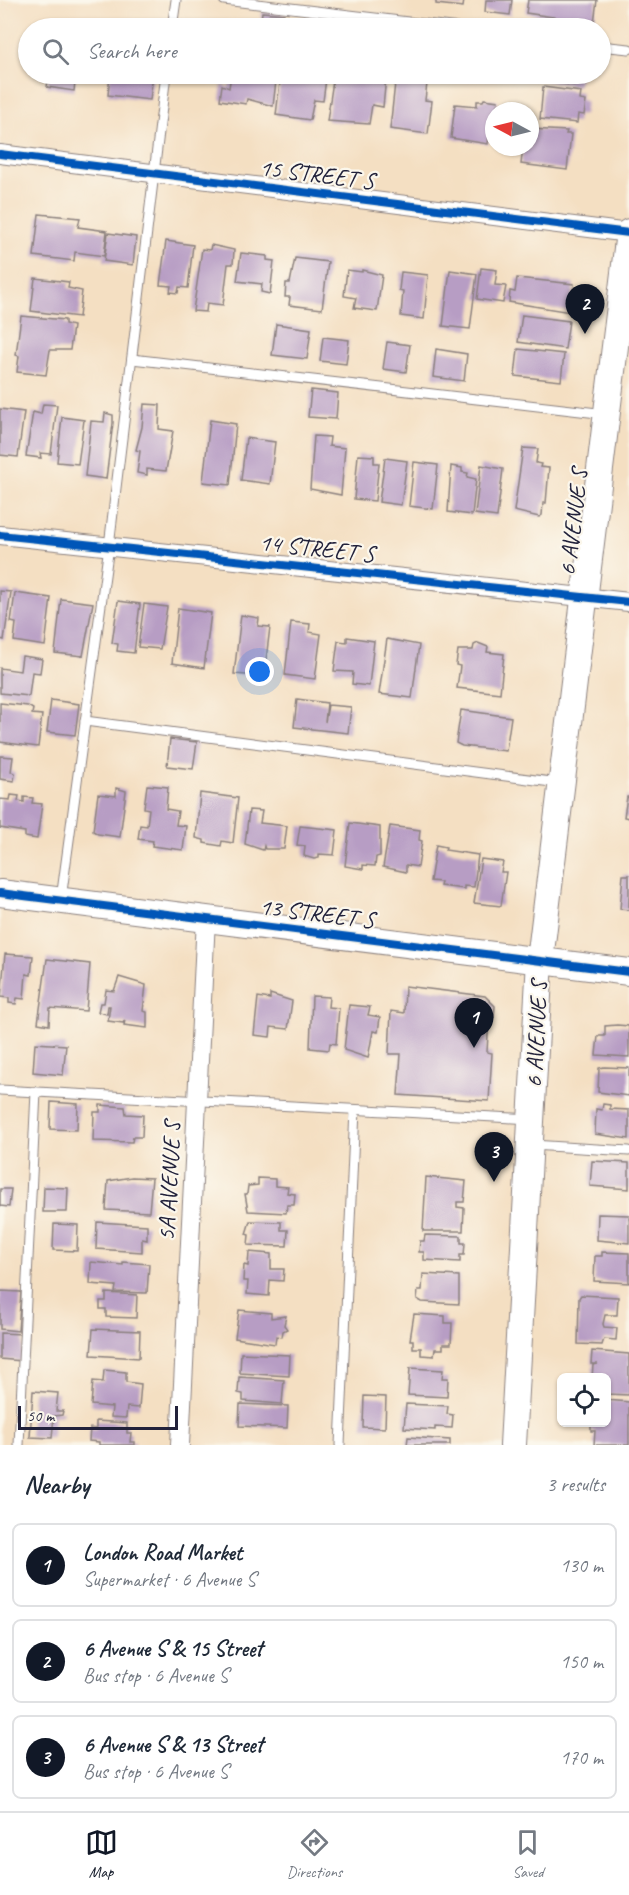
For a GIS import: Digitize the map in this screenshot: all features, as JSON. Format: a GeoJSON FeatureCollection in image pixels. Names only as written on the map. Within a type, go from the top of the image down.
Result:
{"type":"FeatureCollection","features":[{"type":"Feature","properties":{"kind":"main road","name":"6 AVENUE S"},"geometry":{"type":"LineString","coordinates":[[513,1445],[540,960],[629,232]]}},
{"type":"Feature","properties":{"kind":"main road","name":"13 STREET S"},"geometry":{"type":"LineString","coordinates":[[0,893],[629,972]]}},
{"type":"Feature","properties":{"kind":"street","name":"15 STREET S"},"geometry":{"type":"LineString","coordinates":[[0,154],[629,232]]}},
{"type":"Feature","properties":{"kind":"street","name":"14 STREET S"},"geometry":{"type":"LineString","coordinates":[[0,535],[629,602]]}},
{"type":"Feature","properties":{"kind":"street","name":"5A AVENUE S"},"geometry":{"type":"LineString","coordinates":[[180,1445],[206,920]]}},
{"type":"Feature","properties":{"kind":"lane"},"geometry":{"type":"LineString","coordinates":[[173,18],[176,0]]}},
{"type":"Feature","properties":{"kind":"lane"},"geometry":{"type":"LineString","coordinates":[[224,0],[375,18]]}},
{"type":"Feature","properties":{"kind":"lane"},"geometry":{"type":"LineString","coordinates":[[611,47],[629,49]]}},
{"type":"Feature","properties":{"kind":"lane"},"geometry":{"type":"LineString","coordinates":[[61,901],[109,546],[165,84]]}},
{"type":"Feature","properties":{"kind":"lane"},"geometry":{"type":"LineString","coordinates":[[132,358],[606,414]]}},
{"type":"Feature","properties":{"kind":"lane"},"geometry":{"type":"LineString","coordinates":[[85,721],[561,783]]}},
{"type":"Feature","properties":{"kind":"lane"},"geometry":{"type":"LineString","coordinates":[[0,1090],[531,1119]]}},
{"type":"Feature","properties":{"kind":"lane"},"geometry":{"type":"LineString","coordinates":[[19,1445],[36,1092]]}},
{"type":"Feature","properties":{"kind":"lane"},"geometry":{"type":"LineString","coordinates":[[340,1445],[355,1110]]}},
{"type":"Feature","properties":{"kind":"lane"},"geometry":{"type":"LineString","coordinates":[[530,1145],[629,1151]]}},
{"type":"Feature","properties":{"kind":"building"},"geometry":{"type":"Polygon","coordinates":[[[436,0],[464,0],[463,7],[436,4],[436,0]]]}},
{"type":"Feature","properties":{"kind":"building"},"geometry":{"type":"Polygon","coordinates":[[[486,0],[512,0],[510,15],[485,12],[486,0]]]}},
{"type":"Feature","properties":{"kind":"building"},"geometry":{"type":"Polygon","coordinates":[[[528,0],[597,0],[595,18],[560,18],[526,13],[528,0]]]}},
{"type":"Feature","properties":{"kind":"building"},"geometry":{"type":"Polygon","coordinates":[[[262,12],[284,14],[284,18],[261,18],[262,12]]]}},
{"type":"Feature","properties":{"kind":"building"},"geometry":{"type":"Polygon","coordinates":[[[47,84],[75,84],[74,91],[47,87],[47,84]]]}},
{"type":"Feature","properties":{"kind":"building"},"geometry":{"type":"Polygon","coordinates":[[[109,84],[152,84],[150,100],[108,95],[109,84]]]}},
{"type":"Feature","properties":{"kind":"building"},"geometry":{"type":"Polygon","coordinates":[[[230,84],[276,84],[273,106],[247,99],[246,104],[220,100],[222,85],[229,88],[230,84]]]}},
{"type":"Feature","properties":{"kind":"building"},"geometry":{"type":"Polygon","coordinates":[[[280,84],[325,84],[323,101],[314,100],[310,120],[276,115],[280,84]]]}},
{"type":"Feature","properties":{"kind":"building"},"geometry":{"type":"Polygon","coordinates":[[[333,84],[385,84],[383,107],[372,105],[369,124],[327,121],[333,84]]]}},
{"type":"Feature","properties":{"kind":"building"},"geometry":{"type":"Polygon","coordinates":[[[395,84],[427,84],[425,100],[432,101],[428,134],[390,129],[395,84]]]}},
{"type":"Feature","properties":{"kind":"building"},"geometry":{"type":"Polygon","coordinates":[[[543,87],[581,92],[580,100],[586,101],[584,115],[578,114],[577,123],[540,119],[543,87]]]}},
{"type":"Feature","properties":{"kind":"building"},"geometry":{"type":"Polygon","coordinates":[[[484,99],[498,101],[485,102],[485,144],[451,138],[455,104],[477,106],[477,101],[484,99]]]}},
{"type":"Feature","properties":{"kind":"building"},"geometry":{"type":"Polygon","coordinates":[[[539,129],[567,131],[566,134],[571,134],[567,170],[521,164],[522,156],[539,156],[539,129]]]}},
{"type":"Feature","properties":{"kind":"building"},"geometry":{"type":"Polygon","coordinates":[[[39,214],[80,218],[78,227],[107,231],[104,256],[75,252],[74,261],[34,256],[39,214]]]}},
{"type":"Feature","properties":{"kind":"building"},"geometry":{"type":"Polygon","coordinates":[[[108,233],[136,237],[133,265],[104,261],[108,233]]]}},
{"type":"Feature","properties":{"kind":"building"},"geometry":{"type":"Polygon","coordinates":[[[166,241],[193,245],[188,288],[179,287],[178,293],[170,292],[171,286],[160,285],[166,241]]]}},
{"type":"Feature","properties":{"kind":"building"},"geometry":{"type":"Polygon","coordinates":[[[211,245],[234,250],[233,264],[228,264],[223,305],[207,303],[206,312],[193,311],[202,249],[210,250],[211,245]]]}},
{"type":"Feature","properties":{"kind":"building"},"geometry":{"type":"Polygon","coordinates":[[[241,253],[267,256],[267,260],[274,261],[270,294],[261,292],[262,284],[237,281],[241,253]]]}},
{"type":"Feature","properties":{"kind":"building"},"geometry":{"type":"Polygon","coordinates":[[[295,258],[328,262],[322,309],[289,305],[290,297],[285,297],[286,283],[290,283],[295,258]]]}},
{"type":"Feature","properties":{"kind":"building"},"geometry":{"type":"Polygon","coordinates":[[[481,268],[497,270],[495,285],[506,286],[503,303],[477,299],[481,268]]]}},
{"type":"Feature","properties":{"kind":"building"},"geometry":{"type":"Polygon","coordinates":[[[347,270],[362,272],[362,270],[382,275],[377,311],[354,308],[356,298],[344,296],[347,270]]]}},
{"type":"Feature","properties":{"kind":"building"},"geometry":{"type":"Polygon","coordinates":[[[450,270],[477,274],[470,329],[443,326],[450,270]]]}},
{"type":"Feature","properties":{"kind":"building"},"geometry":{"type":"Polygon","coordinates":[[[401,272],[428,275],[424,319],[401,316],[403,291],[399,290],[401,272]]]}},
{"type":"Feature","properties":{"kind":"building"},"geometry":{"type":"Polygon","coordinates":[[[35,278],[69,282],[68,288],[82,291],[79,317],[31,311],[35,278]]]}},
{"type":"Feature","properties":{"kind":"building"},"geometry":{"type":"Polygon","coordinates":[[[517,278],[574,284],[570,312],[509,302],[510,291],[515,292],[517,278]]]}},
{"type":"Feature","properties":{"kind":"building"},"geometry":{"type":"Polygon","coordinates":[[[522,315],[569,321],[565,349],[518,342],[522,315]]]}},
{"type":"Feature","properties":{"kind":"building"},"geometry":{"type":"Polygon","coordinates":[[[21,316],[65,320],[65,324],[73,326],[70,350],[50,350],[46,375],[17,372],[19,356],[16,355],[21,316]]]}},
{"type":"Feature","properties":{"kind":"building"},"geometry":{"type":"Polygon","coordinates":[[[276,324],[311,329],[307,359],[272,355],[276,324]]]}},
{"type":"Feature","properties":{"kind":"building"},"geometry":{"type":"Polygon","coordinates":[[[323,337],[349,340],[346,364],[320,361],[323,337]]]}},
{"type":"Feature","properties":{"kind":"building"},"geometry":{"type":"Polygon","coordinates":[[[387,342],[410,345],[406,372],[383,369],[387,342]]]}},
{"type":"Feature","properties":{"kind":"building"},"geometry":{"type":"Polygon","coordinates":[[[436,349],[467,354],[464,381],[433,377],[436,349]]]}},
{"type":"Feature","properties":{"kind":"building"},"geometry":{"type":"Polygon","coordinates":[[[518,349],[564,354],[561,381],[515,376],[518,349]]]}},
{"type":"Feature","properties":{"kind":"building"},"geometry":{"type":"Polygon","coordinates":[[[311,390],[338,393],[336,419],[308,417],[311,390]]]}},
{"type":"Feature","properties":{"kind":"building"},"geometry":{"type":"Polygon","coordinates":[[[43,404],[57,405],[51,454],[40,453],[41,458],[26,456],[33,412],[41,414],[43,404]]]}},
{"type":"Feature","properties":{"kind":"building"},"geometry":{"type":"Polygon","coordinates":[[[144,404],[160,405],[159,429],[173,431],[166,471],[147,469],[147,475],[137,473],[140,451],[136,450],[142,427],[144,404]]]}},
{"type":"Feature","properties":{"kind":"building"},"geometry":{"type":"Polygon","coordinates":[[[0,409],[24,412],[18,457],[0,455],[0,409]]]}},
{"type":"Feature","properties":{"kind":"building"},"geometry":{"type":"Polygon","coordinates":[[[105,413],[113,415],[106,479],[85,476],[91,421],[104,422],[105,413]]]}},
{"type":"Feature","properties":{"kind":"building"},"geometry":{"type":"Polygon","coordinates":[[[62,417],[84,420],[78,464],[57,462],[62,417]]]}},
{"type":"Feature","properties":{"kind":"building"},"geometry":{"type":"Polygon","coordinates":[[[210,420],[236,424],[230,485],[203,482],[210,420]]]}},
{"type":"Feature","properties":{"kind":"building"},"geometry":{"type":"Polygon","coordinates":[[[314,436],[330,437],[329,446],[345,448],[341,495],[310,489],[314,436]]]}},
{"type":"Feature","properties":{"kind":"building"},"geometry":{"type":"Polygon","coordinates":[[[246,438],[275,442],[270,484],[241,480],[246,438]]]}},
{"type":"Feature","properties":{"kind":"building"},"geometry":{"type":"Polygon","coordinates":[[[523,448],[538,449],[536,463],[541,464],[540,467],[549,468],[546,503],[543,503],[542,515],[539,517],[514,511],[523,448]]]}},
{"type":"Feature","properties":{"kind":"building"},"geometry":{"type":"Polygon","coordinates":[[[358,455],[374,456],[374,463],[379,463],[375,501],[354,499],[358,455]]]}},
{"type":"Feature","properties":{"kind":"building"},"geometry":{"type":"Polygon","coordinates":[[[385,458],[407,461],[401,505],[379,502],[385,458]]]}},
{"type":"Feature","properties":{"kind":"building"},"geometry":{"type":"Polygon","coordinates":[[[414,462],[438,465],[433,509],[409,506],[414,462]]]}},
{"type":"Feature","properties":{"kind":"building"},"geometry":{"type":"Polygon","coordinates":[[[481,465],[503,469],[497,517],[475,514],[481,465]]]}},
{"type":"Feature","properties":{"kind":"building"},"geometry":{"type":"Polygon","coordinates":[[[451,466],[462,468],[462,472],[468,473],[467,477],[476,479],[472,515],[448,512],[451,466]]]}},
{"type":"Feature","properties":{"kind":"building"},"geometry":{"type":"Polygon","coordinates":[[[0,591],[11,592],[4,640],[0,639],[0,591]]]}},
{"type":"Feature","properties":{"kind":"building"},"geometry":{"type":"Polygon","coordinates":[[[15,593],[51,598],[45,646],[14,641],[16,623],[11,622],[15,593]]]}},
{"type":"Feature","properties":{"kind":"building"},"geometry":{"type":"Polygon","coordinates":[[[61,599],[93,603],[83,656],[55,653],[61,599]]]}},
{"type":"Feature","properties":{"kind":"building"},"geometry":{"type":"Polygon","coordinates":[[[118,601],[140,604],[134,653],[117,651],[118,644],[112,643],[118,601]]]}},
{"type":"Feature","properties":{"kind":"building"},"geometry":{"type":"Polygon","coordinates":[[[144,604],[167,607],[160,649],[138,647],[144,604]]]}},
{"type":"Feature","properties":{"kind":"building"},"geometry":{"type":"Polygon","coordinates":[[[178,608],[211,613],[204,668],[172,663],[178,608]]]}},
{"type":"Feature","properties":{"kind":"building"},"geometry":{"type":"Polygon","coordinates":[[[241,615],[259,618],[258,626],[270,627],[265,668],[273,669],[272,677],[234,674],[241,615]]]}},
{"type":"Feature","properties":{"kind":"building"},"geometry":{"type":"Polygon","coordinates":[[[291,622],[310,624],[309,632],[321,634],[315,679],[285,675],[291,622]]]}},
{"type":"Feature","properties":{"kind":"building"},"geometry":{"type":"Polygon","coordinates":[[[347,637],[374,641],[369,686],[352,684],[353,672],[334,671],[338,641],[347,642],[347,637]]]}},
{"type":"Feature","properties":{"kind":"building"},"geometry":{"type":"Polygon","coordinates":[[[387,639],[419,645],[412,698],[379,694],[387,639]]]}},
{"type":"Feature","properties":{"kind":"building"},"geometry":{"type":"Polygon","coordinates":[[[478,643],[488,647],[487,652],[504,654],[500,693],[457,688],[460,666],[456,665],[458,650],[473,650],[474,645],[478,643]]]}},
{"type":"Feature","properties":{"kind":"building"},"geometry":{"type":"Polygon","coordinates":[[[22,656],[42,659],[40,673],[32,672],[29,696],[0,693],[0,668],[20,671],[22,656]]]}},
{"type":"Feature","properties":{"kind":"building"},"geometry":{"type":"Polygon","coordinates":[[[297,699],[327,703],[325,722],[328,705],[351,707],[348,733],[294,727],[297,699]]]}},
{"type":"Feature","properties":{"kind":"building"},"geometry":{"type":"Polygon","coordinates":[[[51,700],[79,704],[75,735],[47,732],[51,700]]]}},
{"type":"Feature","properties":{"kind":"building"},"geometry":{"type":"Polygon","coordinates":[[[0,703],[28,706],[33,709],[32,714],[42,715],[38,747],[0,742],[0,703]]]}},
{"type":"Feature","properties":{"kind":"building"},"geometry":{"type":"Polygon","coordinates":[[[461,710],[511,717],[506,751],[462,746],[456,743],[461,710]]]}},
{"type":"Feature","properties":{"kind":"building"},"geometry":{"type":"Polygon","coordinates":[[[170,739],[197,742],[193,769],[167,766],[170,739]]]}},
{"type":"Feature","properties":{"kind":"building"},"geometry":{"type":"Polygon","coordinates":[[[0,756],[13,757],[11,772],[15,773],[14,781],[0,779],[0,756]]]}},
{"type":"Feature","properties":{"kind":"building"},"geometry":{"type":"Polygon","coordinates":[[[147,785],[168,787],[166,809],[178,811],[176,825],[186,826],[183,850],[152,846],[153,841],[138,839],[140,825],[147,826],[149,809],[144,808],[147,785]]]}},
{"type":"Feature","properties":{"kind":"building"},"geometry":{"type":"Polygon","coordinates":[[[116,788],[126,791],[120,837],[98,834],[93,831],[98,794],[116,796],[116,788]]]}},
{"type":"Feature","properties":{"kind":"building"},"geometry":{"type":"Polygon","coordinates":[[[200,793],[238,798],[233,843],[222,841],[221,846],[204,843],[204,840],[196,838],[200,793]]]}},
{"type":"Feature","properties":{"kind":"building"},"geometry":{"type":"Polygon","coordinates":[[[11,795],[19,796],[18,801],[24,802],[24,797],[33,798],[32,803],[42,804],[37,839],[25,837],[25,832],[0,828],[0,799],[10,800],[11,795]]]}},
{"type":"Feature","properties":{"kind":"building"},"geometry":{"type":"Polygon","coordinates":[[[627,797],[629,797],[629,818],[624,817],[627,797]]]}},
{"type":"Feature","properties":{"kind":"building"},"geometry":{"type":"Polygon","coordinates":[[[249,810],[262,811],[260,823],[287,826],[284,849],[265,849],[264,846],[263,850],[245,844],[249,810]]]}},
{"type":"Feature","properties":{"kind":"building"},"geometry":{"type":"Polygon","coordinates":[[[350,823],[380,827],[380,856],[376,857],[375,866],[363,865],[363,869],[345,866],[350,823]]]}},
{"type":"Feature","properties":{"kind":"building"},"geometry":{"type":"Polygon","coordinates":[[[300,826],[337,830],[334,855],[319,854],[319,858],[314,859],[304,856],[305,846],[297,845],[300,826]]]}},
{"type":"Feature","properties":{"kind":"building"},"geometry":{"type":"Polygon","coordinates":[[[390,826],[420,830],[419,840],[422,841],[418,867],[406,865],[406,872],[383,867],[390,826]]]}},
{"type":"Feature","properties":{"kind":"building"},"geometry":{"type":"Polygon","coordinates":[[[436,845],[446,847],[445,850],[478,855],[474,887],[464,886],[464,889],[440,886],[441,882],[430,881],[436,845]]]}},
{"type":"Feature","properties":{"kind":"building"},"geometry":{"type":"Polygon","coordinates":[[[481,859],[503,862],[501,872],[506,872],[501,906],[474,903],[481,859]]]}},
{"type":"Feature","properties":{"kind":"building"},"geometry":{"type":"Polygon","coordinates":[[[623,875],[629,875],[629,910],[620,909],[623,875]]]}},
{"type":"Feature","properties":{"kind":"building"},"geometry":{"type":"Polygon","coordinates":[[[5,954],[33,956],[31,975],[26,974],[24,999],[17,998],[16,1004],[9,1003],[9,998],[1,997],[5,954]]]}},
{"type":"Feature","properties":{"kind":"building"},"geometry":{"type":"Polygon","coordinates":[[[47,959],[90,964],[86,1011],[50,1008],[49,1025],[38,1023],[47,959]]]}},
{"type":"Feature","properties":{"kind":"building"},"geometry":{"type":"Polygon","coordinates":[[[119,977],[146,985],[143,1011],[147,1012],[147,1028],[124,1025],[125,1020],[123,1023],[108,1021],[110,1006],[108,1006],[107,1014],[98,1012],[100,1003],[104,1003],[106,990],[114,991],[119,977]]]}},
{"type":"Feature","properties":{"kind":"building"},"geometry":{"type":"Polygon","coordinates":[[[405,986],[485,996],[495,1006],[494,1017],[489,1017],[487,1052],[492,1053],[489,1101],[398,1095],[401,1054],[389,1054],[391,1011],[404,1013],[405,986]]]}},
{"type":"Feature","properties":{"kind":"building"},"geometry":{"type":"Polygon","coordinates":[[[270,994],[292,1001],[288,1029],[271,1027],[270,1037],[254,1035],[258,997],[270,999],[270,994]]]}},
{"type":"Feature","properties":{"kind":"building"},"geometry":{"type":"Polygon","coordinates":[[[312,996],[329,997],[328,1007],[339,1008],[336,1044],[330,1043],[329,1050],[310,1048],[312,996]]]}},
{"type":"Feature","properties":{"kind":"building"},"geometry":{"type":"Polygon","coordinates":[[[349,1005],[370,1007],[368,1015],[380,1017],[378,1032],[373,1031],[368,1058],[344,1050],[349,1005]]]}},
{"type":"Feature","properties":{"kind":"building"},"geometry":{"type":"Polygon","coordinates":[[[605,1026],[629,1026],[629,1057],[596,1055],[598,1036],[605,1036],[605,1026]]]}},
{"type":"Feature","properties":{"kind":"building"},"geometry":{"type":"Polygon","coordinates":[[[35,1043],[66,1045],[63,1075],[33,1072],[35,1043]]]}},
{"type":"Feature","properties":{"kind":"building"},"geometry":{"type":"Polygon","coordinates":[[[599,1068],[629,1068],[629,1096],[598,1092],[599,1068]]]}},
{"type":"Feature","properties":{"kind":"building"},"geometry":{"type":"Polygon","coordinates":[[[51,1102],[78,1104],[77,1130],[50,1129],[51,1102]]]}},
{"type":"Feature","properties":{"kind":"building"},"geometry":{"type":"Polygon","coordinates":[[[603,1104],[610,1105],[610,1109],[629,1110],[629,1139],[595,1134],[596,1109],[602,1110],[603,1104]]]}},
{"type":"Feature","properties":{"kind":"building"},"geometry":{"type":"Polygon","coordinates":[[[100,1105],[125,1107],[126,1114],[143,1115],[142,1137],[133,1137],[132,1142],[93,1141],[94,1112],[100,1112],[100,1105]]]}},
{"type":"Feature","properties":{"kind":"building"},"geometry":{"type":"Polygon","coordinates":[[[592,1161],[629,1163],[629,1189],[590,1186],[592,1161]]]}},
{"type":"Feature","properties":{"kind":"building"},"geometry":{"type":"Polygon","coordinates":[[[132,1177],[152,1178],[149,1212],[106,1210],[108,1181],[132,1177]]]}},
{"type":"Feature","properties":{"kind":"building"},"geometry":{"type":"Polygon","coordinates":[[[426,1177],[466,1181],[464,1202],[457,1202],[457,1207],[464,1208],[463,1231],[423,1231],[426,1177]]]}},
{"type":"Feature","properties":{"kind":"building"},"geometry":{"type":"Polygon","coordinates":[[[258,1178],[275,1179],[275,1186],[288,1187],[287,1193],[295,1194],[294,1205],[287,1205],[286,1213],[248,1211],[245,1194],[247,1194],[248,1186],[258,1185],[258,1178]]]}},
{"type":"Feature","properties":{"kind":"building"},"geometry":{"type":"Polygon","coordinates":[[[44,1187],[68,1188],[67,1212],[43,1212],[44,1187]]]}},
{"type":"Feature","properties":{"kind":"building"},"geometry":{"type":"Polygon","coordinates":[[[0,1189],[11,1189],[9,1207],[0,1206],[0,1189]]]}},
{"type":"Feature","properties":{"kind":"building"},"geometry":{"type":"Polygon","coordinates":[[[598,1214],[629,1215],[629,1243],[597,1240],[598,1214]]]}},
{"type":"Feature","properties":{"kind":"building"},"geometry":{"type":"Polygon","coordinates":[[[250,1221],[281,1222],[281,1230],[288,1230],[287,1246],[248,1245],[249,1235],[246,1234],[250,1221]]]}},
{"type":"Feature","properties":{"kind":"building"},"geometry":{"type":"Polygon","coordinates":[[[97,1222],[147,1225],[147,1240],[142,1239],[142,1252],[96,1249],[97,1222]]]}},
{"type":"Feature","properties":{"kind":"building"},"geometry":{"type":"Polygon","coordinates":[[[54,1224],[78,1225],[77,1251],[53,1250],[54,1224]]]}},
{"type":"Feature","properties":{"kind":"building"},"geometry":{"type":"Polygon","coordinates":[[[425,1235],[461,1236],[461,1243],[465,1243],[464,1255],[460,1255],[460,1262],[424,1260],[424,1252],[419,1252],[420,1241],[424,1241],[425,1235]]]}},
{"type":"Feature","properties":{"kind":"building"},"geometry":{"type":"Polygon","coordinates":[[[249,1252],[271,1254],[271,1269],[284,1269],[283,1281],[270,1280],[269,1296],[247,1294],[248,1281],[243,1281],[244,1265],[248,1266],[249,1252]]]}},
{"type":"Feature","properties":{"kind":"building"},"geometry":{"type":"Polygon","coordinates":[[[602,1252],[629,1253],[629,1283],[594,1281],[595,1256],[602,1256],[602,1252]]]}},
{"type":"Feature","properties":{"kind":"building"},"geometry":{"type":"Polygon","coordinates":[[[91,1262],[123,1265],[123,1262],[149,1264],[147,1293],[115,1292],[116,1286],[90,1284],[91,1262]]]}},
{"type":"Feature","properties":{"kind":"building"},"geometry":{"type":"Polygon","coordinates":[[[423,1274],[459,1276],[459,1304],[422,1302],[417,1299],[418,1290],[422,1290],[423,1274]]]}},
{"type":"Feature","properties":{"kind":"building"},"geometry":{"type":"Polygon","coordinates":[[[0,1291],[21,1292],[18,1331],[0,1329],[0,1291]]]}},
{"type":"Feature","properties":{"kind":"building"},"geometry":{"type":"Polygon","coordinates":[[[106,1293],[137,1295],[136,1318],[106,1317],[106,1309],[100,1309],[100,1301],[106,1301],[106,1293]]]}},
{"type":"Feature","properties":{"kind":"building"},"geometry":{"type":"Polygon","coordinates":[[[581,1295],[618,1297],[617,1315],[605,1315],[603,1324],[604,1327],[617,1328],[616,1340],[604,1339],[602,1345],[578,1344],[579,1298],[581,1295]]]}},
{"type":"Feature","properties":{"kind":"building"},"geometry":{"type":"Polygon","coordinates":[[[239,1310],[271,1313],[271,1318],[286,1316],[284,1325],[287,1329],[283,1331],[282,1337],[276,1336],[275,1344],[235,1338],[239,1310]]]}},
{"type":"Feature","properties":{"kind":"building"},"geometry":{"type":"Polygon","coordinates":[[[414,1314],[445,1316],[445,1323],[452,1323],[451,1344],[443,1344],[443,1349],[435,1349],[434,1356],[421,1355],[421,1348],[413,1348],[413,1340],[410,1340],[414,1314]]]}},
{"type":"Feature","properties":{"kind":"building"},"geometry":{"type":"Polygon","coordinates":[[[93,1329],[140,1331],[139,1358],[91,1355],[93,1329]]]}},
{"type":"Feature","properties":{"kind":"building"},"geometry":{"type":"Polygon","coordinates":[[[0,1333],[23,1334],[22,1361],[0,1359],[0,1333]]]}},
{"type":"Feature","properties":{"kind":"building"},"geometry":{"type":"Polygon","coordinates":[[[592,1351],[629,1354],[629,1395],[611,1394],[611,1373],[592,1373],[593,1365],[598,1364],[591,1364],[592,1351]]]}},
{"type":"Feature","properties":{"kind":"building"},"geometry":{"type":"Polygon","coordinates":[[[241,1353],[290,1355],[289,1376],[240,1373],[241,1353]]]}},
{"type":"Feature","properties":{"kind":"building"},"geometry":{"type":"Polygon","coordinates":[[[410,1368],[443,1370],[442,1378],[448,1378],[447,1397],[408,1395],[410,1368]]]}},
{"type":"Feature","properties":{"kind":"building"},"geometry":{"type":"Polygon","coordinates":[[[104,1370],[126,1372],[126,1382],[141,1384],[139,1408],[127,1407],[126,1418],[111,1417],[112,1407],[91,1405],[93,1381],[103,1382],[104,1370]]]}},
{"type":"Feature","properties":{"kind":"building"},"geometry":{"type":"Polygon","coordinates":[[[239,1377],[284,1380],[282,1404],[243,1401],[243,1394],[238,1393],[239,1377]]]}},
{"type":"Feature","properties":{"kind":"building"},"geometry":{"type":"Polygon","coordinates":[[[33,1391],[58,1393],[56,1411],[63,1411],[62,1415],[54,1416],[52,1438],[30,1437],[33,1391]]]}},
{"type":"Feature","properties":{"kind":"building"},"geometry":{"type":"Polygon","coordinates":[[[364,1396],[386,1397],[385,1428],[363,1427],[364,1396]]]}},
{"type":"Feature","properties":{"kind":"building"},"geometry":{"type":"Polygon","coordinates":[[[611,1400],[629,1402],[629,1445],[594,1445],[595,1431],[591,1431],[591,1427],[611,1427],[611,1400]]]}},
{"type":"Feature","properties":{"kind":"building"},"geometry":{"type":"Polygon","coordinates":[[[240,1404],[288,1406],[287,1428],[239,1426],[240,1404]]]}},
{"type":"Feature","properties":{"kind":"building"},"geometry":{"type":"Polygon","coordinates":[[[406,1404],[448,1406],[447,1414],[453,1415],[452,1428],[435,1427],[435,1430],[404,1428],[406,1404]]]}},
{"type":"Feature","properties":{"kind":"building"},"geometry":{"type":"Polygon","coordinates":[[[96,1421],[127,1423],[127,1433],[131,1433],[130,1442],[135,1442],[135,1445],[99,1445],[99,1442],[89,1441],[90,1428],[96,1429],[96,1421]]]}},
{"type":"Feature","properties":{"kind":"building"},"geometry":{"type":"Polygon","coordinates":[[[408,1437],[450,1440],[450,1445],[407,1445],[408,1437]]]}},
{"type":"Feature","properties":{"kind":"cycle path"},"geometry":{"type":"LineString","coordinates":[[0,154],[629,233]]}},
{"type":"Feature","properties":{"kind":"cycle path"},"geometry":{"type":"LineString","coordinates":[[0,535],[629,602]]}},
{"type":"Feature","properties":{"kind":"cycle path"},"geometry":{"type":"LineString","coordinates":[[0,893],[629,972]]}},
{"type":"Feature","properties":{"kind":"place","name":"6 Avenue S & 15 Street"},"geometry":{"type":"Point","coordinates":[585,334]}},
{"type":"Feature","properties":{"kind":"place","name":"London Road Market"},"geometry":{"type":"Point","coordinates":[474,1048]}},
{"type":"Feature","properties":{"kind":"place","name":"6 Avenue S & 13 Street"},"geometry":{"type":"Point","coordinates":[494,1182]}}]}
